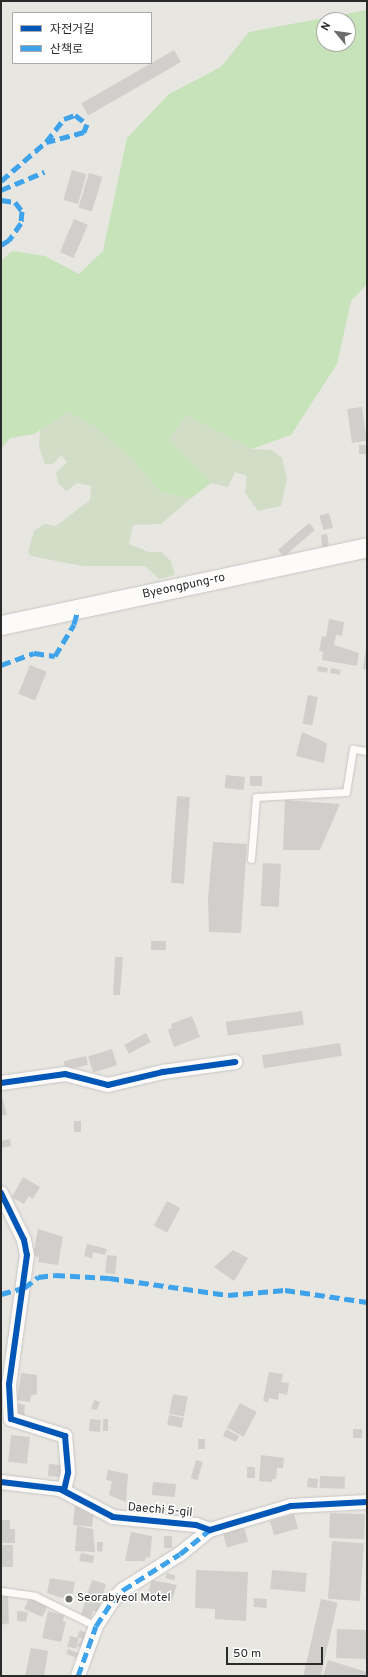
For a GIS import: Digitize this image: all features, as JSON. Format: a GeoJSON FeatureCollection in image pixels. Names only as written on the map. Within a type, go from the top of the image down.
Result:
{"type":"FeatureCollection","features":[{"type":"Feature","properties":{"kind":"main road","name":"Byeongpung-ro"},"geometry":{"type":"LineString","coordinates":[[1,625],[367,547]]}},
{"type":"Feature","properties":{"kind":"street"},"geometry":{"type":"LineString","coordinates":[[1,1083],[65,1074],[108,1085],[163,1072],[235,1062]]}},
{"type":"Feature","properties":{"kind":"street"},"geometry":{"type":"LineString","coordinates":[[1,1193],[24,1240],[27,1255],[9,1384],[11,1419],[65,1436],[68,1472],[64,1491]]}},
{"type":"Feature","properties":{"kind":"street","name":"Daechi 5-gil"},"geometry":{"type":"LineString","coordinates":[[1,1482],[64,1491],[113,1517],[196,1525],[210,1530]]}},
{"type":"Feature","properties":{"kind":"street"},"geometry":{"type":"LineString","coordinates":[[78,1676],[96,1626],[123,1590],[180,1554],[210,1530],[291,1506],[367,1502]]}},
{"type":"Feature","properties":{"kind":"lane"},"geometry":{"type":"LineString","coordinates":[[251,859],[256,797],[346,792],[353,749],[367,751]]}},
{"type":"Feature","properties":{"kind":"lane"},"geometry":{"type":"LineString","coordinates":[[1,1591],[36,1596],[96,1626]]}},
{"type":"Feature","properties":{"kind":"green space"},"geometry":{"type":"Polygon","coordinates":[[[367,10],[367,284],[351,301],[337,364],[291,435],[252,449],[186,415],[169,440],[211,483],[190,499],[160,492],[131,458],[68,412],[34,434],[10,438],[1,449],[1,261],[12,251],[45,256],[79,274],[103,251],[127,138],[169,94],[221,67],[249,32],[316,20],[316,52],[356,52],[356,12],[367,10]]]}},
{"type":"Feature","properties":{"kind":"green space"},"geometry":{"type":"Polygon","coordinates":[[[68,412],[95,426],[131,458],[160,492],[190,499],[161,524],[133,525],[129,544],[149,552],[161,552],[171,561],[175,575],[159,579],[145,566],[82,566],[31,556],[28,552],[34,531],[44,524],[56,526],[90,500],[91,486],[77,483],[66,491],[58,483],[56,473],[67,462],[61,455],[53,464],[45,464],[39,448],[40,430],[68,412]]]}},
{"type":"Feature","properties":{"kind":"green space"},"geometry":{"type":"Polygon","coordinates":[[[186,415],[252,449],[272,450],[282,458],[287,479],[281,506],[258,511],[245,493],[247,476],[235,472],[228,487],[211,483],[169,440],[186,415]]]}},
{"type":"Feature","properties":{"kind":"building"},"geometry":{"type":"Polygon","coordinates":[[[174,50],[181,62],[88,116],[81,104],[174,50]]]}},
{"type":"Feature","properties":{"kind":"building"},"geometry":{"type":"Polygon","coordinates":[[[72,170],[86,174],[78,204],[63,200],[72,170]]]}},
{"type":"Feature","properties":{"kind":"building"},"geometry":{"type":"Polygon","coordinates":[[[89,173],[102,177],[92,212],[78,207],[89,173]]]}},
{"type":"Feature","properties":{"kind":"building"},"geometry":{"type":"Polygon","coordinates":[[[74,219],[88,225],[74,258],[60,252],[74,219]]]}},
{"type":"Feature","properties":{"kind":"building"},"geometry":{"type":"Polygon","coordinates":[[[362,407],[367,441],[352,443],[347,409],[362,407]]]}},
{"type":"Feature","properties":{"kind":"building"},"geometry":{"type":"Polygon","coordinates":[[[359,445],[367,445],[367,454],[359,454],[359,445]]]}},
{"type":"Feature","properties":{"kind":"building"},"geometry":{"type":"Polygon","coordinates":[[[329,513],[333,527],[324,530],[319,516],[329,513]]]}},
{"type":"Feature","properties":{"kind":"building"},"geometry":{"type":"Polygon","coordinates":[[[309,523],[315,530],[284,557],[278,550],[309,523]]]}},
{"type":"Feature","properties":{"kind":"building"},"geometry":{"type":"Polygon","coordinates":[[[327,534],[329,546],[322,548],[321,535],[327,534]]]}},
{"type":"Feature","properties":{"kind":"building"},"geometry":{"type":"Polygon","coordinates":[[[329,619],[344,622],[342,636],[336,635],[334,645],[359,653],[357,666],[322,660],[323,652],[319,651],[322,636],[326,637],[329,619]]]}},
{"type":"Feature","properties":{"kind":"building"},"geometry":{"type":"Polygon","coordinates":[[[366,648],[367,669],[363,669],[366,648]]]}},
{"type":"Feature","properties":{"kind":"building"},"geometry":{"type":"Polygon","coordinates":[[[30,665],[47,672],[35,700],[18,694],[30,665]]]}},
{"type":"Feature","properties":{"kind":"building"},"geometry":{"type":"Polygon","coordinates":[[[318,666],[328,668],[327,673],[317,671],[318,666]]]}},
{"type":"Feature","properties":{"kind":"building"},"geometry":{"type":"Polygon","coordinates":[[[331,668],[341,670],[340,675],[330,673],[331,668]]]}},
{"type":"Feature","properties":{"kind":"building"},"geometry":{"type":"Polygon","coordinates":[[[308,695],[318,697],[312,725],[302,723],[308,695]]]}},
{"type":"Feature","properties":{"kind":"building"},"geometry":{"type":"Polygon","coordinates":[[[302,732],[327,743],[324,763],[296,756],[302,732]]]}},
{"type":"Feature","properties":{"kind":"building"},"geometry":{"type":"Polygon","coordinates":[[[226,775],[245,777],[244,790],[225,788],[226,775]]]}},
{"type":"Feature","properties":{"kind":"building"},"geometry":{"type":"Polygon","coordinates":[[[250,776],[262,776],[262,786],[250,786],[250,776]]]}},
{"type":"Feature","properties":{"kind":"building"},"geometry":{"type":"Polygon","coordinates":[[[177,796],[190,797],[184,884],[171,883],[177,796]]]}},
{"type":"Feature","properties":{"kind":"building"},"geometry":{"type":"Polygon","coordinates":[[[285,800],[340,804],[320,850],[283,850],[285,800]]]}},
{"type":"Feature","properties":{"kind":"building"},"geometry":{"type":"Polygon","coordinates":[[[213,842],[247,844],[241,933],[209,932],[208,899],[213,842]]]}},
{"type":"Feature","properties":{"kind":"building"},"geometry":{"type":"Polygon","coordinates":[[[263,863],[281,864],[279,907],[261,906],[263,863]]]}},
{"type":"Feature","properties":{"kind":"building"},"geometry":{"type":"Polygon","coordinates":[[[151,941],[166,941],[166,950],[151,950],[151,941]]]}},
{"type":"Feature","properties":{"kind":"building"},"geometry":{"type":"Polygon","coordinates":[[[115,957],[123,957],[120,995],[113,995],[115,957]]]}},
{"type":"Feature","properties":{"kind":"building"},"geometry":{"type":"Polygon","coordinates":[[[302,1011],[304,1025],[228,1036],[226,1022],[302,1011]]]}},
{"type":"Feature","properties":{"kind":"building"},"geometry":{"type":"Polygon","coordinates":[[[192,1016],[200,1037],[174,1047],[168,1030],[172,1028],[171,1024],[192,1016]]]}},
{"type":"Feature","properties":{"kind":"building"},"geometry":{"type":"Polygon","coordinates":[[[146,1033],[151,1042],[129,1054],[124,1045],[146,1033]]]}},
{"type":"Feature","properties":{"kind":"building"},"geometry":{"type":"Polygon","coordinates":[[[340,1043],[342,1056],[264,1068],[262,1055],[340,1043]]]}},
{"type":"Feature","properties":{"kind":"building"},"geometry":{"type":"Polygon","coordinates":[[[112,1049],[117,1065],[93,1073],[88,1056],[112,1049]]]}},
{"type":"Feature","properties":{"kind":"building"},"geometry":{"type":"Polygon","coordinates":[[[86,1056],[88,1065],[66,1070],[64,1061],[86,1056]]]}},
{"type":"Feature","properties":{"kind":"building"},"geometry":{"type":"Polygon","coordinates":[[[1,1093],[7,1115],[1,1116],[1,1093]]]}},
{"type":"Feature","properties":{"kind":"building"},"geometry":{"type":"Polygon","coordinates":[[[74,1121],[81,1121],[81,1132],[74,1132],[74,1121]]]}},
{"type":"Feature","properties":{"kind":"building"},"geometry":{"type":"Polygon","coordinates":[[[10,1139],[11,1146],[1,1148],[1,1141],[10,1139]]]}},
{"type":"Feature","properties":{"kind":"building"},"geometry":{"type":"Polygon","coordinates":[[[23,1177],[40,1187],[33,1199],[29,1196],[24,1204],[12,1197],[23,1177]]]}},
{"type":"Feature","properties":{"kind":"building"},"geometry":{"type":"Polygon","coordinates":[[[167,1201],[180,1208],[167,1233],[154,1226],[167,1201]]]}},
{"type":"Feature","properties":{"kind":"building"},"geometry":{"type":"Polygon","coordinates":[[[38,1229],[63,1237],[58,1265],[38,1262],[39,1257],[33,1256],[38,1229]]]}},
{"type":"Feature","properties":{"kind":"building"},"geometry":{"type":"Polygon","coordinates":[[[87,1244],[107,1249],[105,1255],[93,1252],[92,1258],[84,1256],[87,1244]]]}},
{"type":"Feature","properties":{"kind":"building"},"geometry":{"type":"Polygon","coordinates":[[[233,1250],[248,1258],[234,1281],[214,1267],[233,1250]]]}},
{"type":"Feature","properties":{"kind":"building"},"geometry":{"type":"Polygon","coordinates":[[[107,1255],[117,1256],[115,1274],[105,1273],[107,1255]]]}},
{"type":"Feature","properties":{"kind":"building"},"geometry":{"type":"Polygon","coordinates":[[[269,1372],[283,1374],[281,1382],[289,1383],[287,1395],[279,1393],[278,1400],[269,1398],[268,1402],[263,1401],[269,1372]]]}},
{"type":"Feature","properties":{"kind":"building"},"geometry":{"type":"Polygon","coordinates":[[[21,1373],[37,1375],[37,1394],[31,1396],[30,1402],[17,1400],[21,1373]]]}},
{"type":"Feature","properties":{"kind":"building"},"geometry":{"type":"Polygon","coordinates":[[[173,1394],[188,1397],[184,1416],[169,1414],[173,1394]]]}},
{"type":"Feature","properties":{"kind":"building"},"geometry":{"type":"Polygon","coordinates":[[[94,1400],[100,1402],[97,1410],[91,1409],[94,1400]]]}},
{"type":"Feature","properties":{"kind":"building"},"geometry":{"type":"Polygon","coordinates":[[[16,1403],[25,1405],[24,1419],[16,1415],[16,1403]]]}},
{"type":"Feature","properties":{"kind":"building"},"geometry":{"type":"Polygon","coordinates":[[[240,1403],[257,1412],[244,1437],[227,1428],[240,1403]]]}},
{"type":"Feature","properties":{"kind":"building"},"geometry":{"type":"Polygon","coordinates":[[[169,1415],[184,1418],[182,1428],[167,1425],[169,1415]]]}},
{"type":"Feature","properties":{"kind":"building"},"geometry":{"type":"Polygon","coordinates":[[[90,1419],[101,1420],[100,1432],[89,1431],[90,1419]]]}},
{"type":"Feature","properties":{"kind":"building"},"geometry":{"type":"Polygon","coordinates":[[[103,1419],[108,1419],[108,1431],[103,1431],[103,1419]]]}},
{"type":"Feature","properties":{"kind":"building"},"geometry":{"type":"Polygon","coordinates":[[[226,1429],[239,1436],[236,1442],[223,1436],[226,1429]]]}},
{"type":"Feature","properties":{"kind":"building"},"geometry":{"type":"Polygon","coordinates":[[[353,1429],[362,1429],[362,1438],[353,1438],[353,1429]]]}},
{"type":"Feature","properties":{"kind":"building"},"geometry":{"type":"Polygon","coordinates":[[[11,1435],[30,1437],[27,1464],[8,1462],[11,1435]]]}},
{"type":"Feature","properties":{"kind":"building"},"geometry":{"type":"Polygon","coordinates":[[[198,1439],[205,1439],[205,1449],[198,1449],[198,1439]]]}},
{"type":"Feature","properties":{"kind":"building"},"geometry":{"type":"Polygon","coordinates":[[[261,1455],[284,1458],[283,1468],[277,1468],[276,1479],[273,1479],[272,1482],[259,1481],[261,1455]]]}},
{"type":"Feature","properties":{"kind":"building"},"geometry":{"type":"Polygon","coordinates":[[[196,1460],[203,1462],[197,1480],[191,1478],[196,1460]]]}},
{"type":"Feature","properties":{"kind":"building"},"geometry":{"type":"Polygon","coordinates":[[[49,1464],[61,1465],[60,1477],[48,1476],[49,1464]]]}},
{"type":"Feature","properties":{"kind":"building"},"geometry":{"type":"Polygon","coordinates":[[[247,1467],[255,1467],[255,1478],[247,1478],[247,1467]]]}},
{"type":"Feature","properties":{"kind":"building"},"geometry":{"type":"Polygon","coordinates":[[[108,1470],[128,1474],[126,1502],[109,1495],[112,1481],[106,1480],[108,1470]]]}},
{"type":"Feature","properties":{"kind":"building"},"geometry":{"type":"Polygon","coordinates":[[[320,1476],[345,1477],[345,1489],[320,1488],[320,1476]]]}},
{"type":"Feature","properties":{"kind":"building"},"geometry":{"type":"Polygon","coordinates":[[[308,1478],[318,1479],[317,1488],[307,1487],[308,1478]]]}},
{"type":"Feature","properties":{"kind":"building"},"geometry":{"type":"Polygon","coordinates":[[[153,1482],[176,1484],[175,1497],[152,1495],[153,1482]]]}},
{"type":"Feature","properties":{"kind":"building"},"geometry":{"type":"Polygon","coordinates":[[[78,1505],[94,1513],[92,1527],[73,1525],[75,1506],[78,1505]]]}},
{"type":"Feature","properties":{"kind":"building"},"geometry":{"type":"Polygon","coordinates":[[[330,1513],[365,1514],[364,1539],[329,1538],[330,1513]]]}},
{"type":"Feature","properties":{"kind":"building"},"geometry":{"type":"Polygon","coordinates":[[[294,1514],[298,1528],[274,1535],[270,1521],[294,1514]]]}},
{"type":"Feature","properties":{"kind":"building"},"geometry":{"type":"Polygon","coordinates":[[[1,1520],[10,1520],[10,1529],[15,1529],[15,1543],[1,1543],[1,1520]]]}},
{"type":"Feature","properties":{"kind":"building"},"geometry":{"type":"Polygon","coordinates":[[[77,1526],[93,1529],[95,1552],[75,1551],[77,1526]]]}},
{"type":"Feature","properties":{"kind":"building"},"geometry":{"type":"Polygon","coordinates":[[[244,1527],[248,1541],[227,1547],[223,1533],[244,1527]]]}},
{"type":"Feature","properties":{"kind":"building"},"geometry":{"type":"Polygon","coordinates":[[[131,1532],[152,1536],[150,1558],[146,1557],[145,1561],[125,1561],[131,1532]]]}},
{"type":"Feature","properties":{"kind":"building"},"geometry":{"type":"Polygon","coordinates":[[[164,1536],[172,1536],[172,1548],[164,1548],[164,1536]]]}},
{"type":"Feature","properties":{"kind":"building"},"geometry":{"type":"Polygon","coordinates":[[[332,1541],[364,1543],[360,1601],[328,1599],[332,1541]]]}},
{"type":"Feature","properties":{"kind":"building"},"geometry":{"type":"Polygon","coordinates":[[[97,1542],[103,1542],[102,1552],[97,1551],[97,1542]]]}},
{"type":"Feature","properties":{"kind":"building"},"geometry":{"type":"Polygon","coordinates":[[[1,1545],[13,1545],[13,1567],[1,1567],[1,1545]]]}},
{"type":"Feature","properties":{"kind":"building"},"geometry":{"type":"Polygon","coordinates":[[[81,1553],[94,1556],[93,1563],[79,1561],[81,1553]]]}},
{"type":"Feature","properties":{"kind":"building"},"geometry":{"type":"Polygon","coordinates":[[[196,1570],[248,1572],[246,1621],[215,1619],[215,1609],[195,1608],[196,1570]]]}},
{"type":"Feature","properties":{"kind":"building"},"geometry":{"type":"Polygon","coordinates":[[[272,1570],[307,1573],[305,1592],[270,1589],[272,1570]]]}},
{"type":"Feature","properties":{"kind":"building"},"geometry":{"type":"Polygon","coordinates":[[[167,1573],[176,1576],[174,1581],[165,1578],[167,1573]]]}},
{"type":"Feature","properties":{"kind":"building"},"geometry":{"type":"Polygon","coordinates":[[[50,1578],[75,1582],[71,1601],[47,1593],[50,1578]]]}},
{"type":"Feature","properties":{"kind":"building"},"geometry":{"type":"Polygon","coordinates":[[[92,1580],[106,1584],[98,1612],[93,1611],[91,1618],[81,1615],[92,1580]]]}},
{"type":"Feature","properties":{"kind":"building"},"geometry":{"type":"Polygon","coordinates":[[[152,1580],[177,1585],[171,1603],[147,1595],[152,1580]]]}},
{"type":"Feature","properties":{"kind":"building"},"geometry":{"type":"Polygon","coordinates":[[[8,1595],[9,1623],[1,1625],[1,1596],[8,1595]]]}},
{"type":"Feature","properties":{"kind":"building"},"geometry":{"type":"Polygon","coordinates":[[[29,1598],[47,1606],[42,1617],[24,1609],[29,1598]]]}},
{"type":"Feature","properties":{"kind":"building"},"geometry":{"type":"Polygon","coordinates":[[[254,1598],[267,1599],[266,1608],[253,1607],[254,1598]]]}},
{"type":"Feature","properties":{"kind":"building"},"geometry":{"type":"Polygon","coordinates":[[[321,1599],[338,1603],[321,1676],[303,1676],[321,1599]]]}},
{"type":"Feature","properties":{"kind":"building"},"geometry":{"type":"Polygon","coordinates":[[[17,1611],[28,1612],[26,1622],[17,1621],[17,1611]]]}},
{"type":"Feature","properties":{"kind":"building"},"geometry":{"type":"Polygon","coordinates":[[[48,1611],[64,1615],[63,1621],[66,1622],[61,1642],[42,1638],[48,1611]]]}},
{"type":"Feature","properties":{"kind":"building"},"geometry":{"type":"Polygon","coordinates":[[[337,1629],[367,1630],[366,1659],[336,1658],[337,1629]]]}},
{"type":"Feature","properties":{"kind":"building"},"geometry":{"type":"Polygon","coordinates":[[[80,1630],[88,1634],[81,1648],[77,1646],[82,1639],[77,1637],[80,1630]]]}},
{"type":"Feature","properties":{"kind":"building"},"geometry":{"type":"Polygon","coordinates":[[[70,1636],[79,1638],[76,1649],[68,1647],[70,1636]]]}},
{"type":"Feature","properties":{"kind":"building"},"geometry":{"type":"Polygon","coordinates":[[[31,1648],[48,1651],[44,1676],[25,1676],[31,1648]]]}},
{"type":"Feature","properties":{"kind":"building"},"geometry":{"type":"Polygon","coordinates":[[[68,1649],[78,1653],[76,1658],[66,1654],[68,1649]]]}},
{"type":"Feature","properties":{"kind":"building"},"geometry":{"type":"Polygon","coordinates":[[[328,1660],[367,1672],[367,1676],[323,1676],[328,1660]]]}},
{"type":"Feature","properties":{"kind":"marked path"},"geometry":{"type":"LineString","coordinates":[[1,181],[46,142],[64,119],[75,115],[87,124],[84,132],[46,142]]}},
{"type":"Feature","properties":{"kind":"marked path"},"geometry":{"type":"LineString","coordinates":[[1,190],[44,172]]}},
{"type":"Feature","properties":{"kind":"marked path"},"geometry":{"type":"LineString","coordinates":[[1,200],[15,202],[22,211],[21,223],[9,240],[1,245]]}},
{"type":"Feature","properties":{"kind":"marked path"},"geometry":{"type":"LineString","coordinates":[[1,665],[34,653],[55,656],[74,624],[78,610]]}},
{"type":"Feature","properties":{"kind":"marked path"},"geometry":{"type":"LineString","coordinates":[[1,1294],[24,1288],[38,1277],[55,1275],[109,1278],[228,1295],[285,1290],[367,1302]]}},
{"type":"Feature","properties":{"kind":"marked path"},"geometry":{"type":"LineString","coordinates":[[78,1676],[96,1626],[112,1601],[123,1590],[180,1554],[210,1530]]}},
{"type":"Feature","properties":{"kind":"cycle path"},"geometry":{"type":"LineString","coordinates":[[1,1083],[65,1074],[108,1085],[163,1072],[235,1062]]}},
{"type":"Feature","properties":{"kind":"cycle path"},"geometry":{"type":"LineString","coordinates":[[1,1193],[24,1240],[27,1255],[9,1384],[11,1419],[65,1436],[68,1473],[64,1491]]}},
{"type":"Feature","properties":{"kind":"cycle path"},"geometry":{"type":"LineString","coordinates":[[1,1482],[60,1489],[113,1517],[196,1525],[210,1530],[291,1506],[367,1502]]}},
{"type":"Feature","properties":{"kind":"place","name":"Seorabyeol Motel"},"geometry":{"type":"Point","coordinates":[69,1599]}}]}
